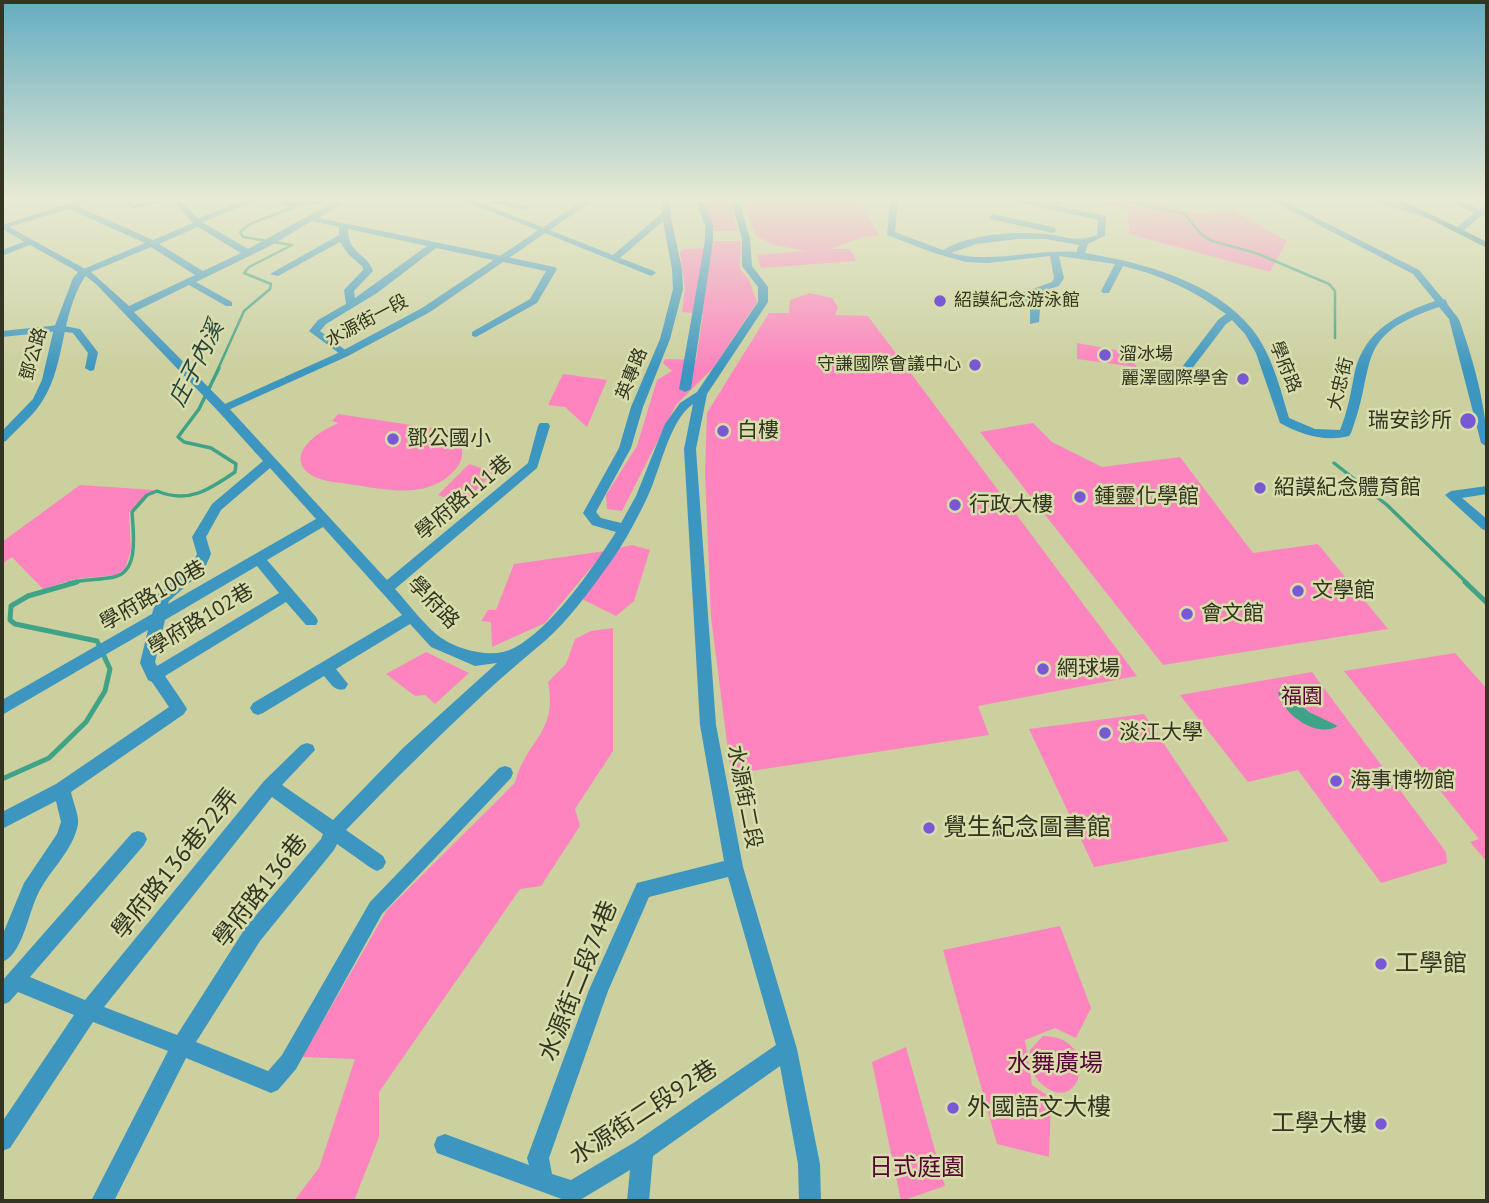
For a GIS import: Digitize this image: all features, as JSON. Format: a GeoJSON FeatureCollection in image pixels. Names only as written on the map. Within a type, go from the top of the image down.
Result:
{"type":"FeatureCollection","features":[{"type":"Feature","properties":{"kind":"street","name":"學府路"},"geometry":{"type":"LineString","coordinates":[[59,257],[84,271],[222,408],[388,587],[436,643],[475,660],[516,655]]}},
{"type":"Feature","properties":{"kind":"street"},"geometry":{"type":"LineString","coordinates":[[84,271],[116,257]]}},
{"type":"Feature","properties":{"kind":"street"},"geometry":{"type":"LineString","coordinates":[[174,257],[201,274]]}},
{"type":"Feature","properties":{"kind":"street"},"geometry":{"type":"LineString","coordinates":[[127,311],[239,257]]}},
{"type":"Feature","properties":{"kind":"street"},"geometry":{"type":"LineString","coordinates":[[275,274],[306,257]]}},
{"type":"Feature","properties":{"kind":"street"},"geometry":{"type":"LineString","coordinates":[[351,306],[349,290],[368,271],[367,266],[355,257]]}},
{"type":"Feature","properties":{"kind":"street"},"geometry":{"type":"LineString","coordinates":[[344,354],[314,331],[322,322],[351,306],[417,257]]}},
{"type":"Feature","properties":{"kind":"street"},"geometry":{"type":"LineString","coordinates":[[476,334],[534,301],[552,269],[486,257]]}},
{"type":"Feature","properties":{"kind":"street","name":"水源街一段"},"geometry":{"type":"LineString","coordinates":[[222,408],[344,354],[426,310],[508,257]]}},
{"type":"Feature","properties":{"kind":"street","name":"英專路"},"geometry":{"type":"LineString","coordinates":[[624,529],[597,522],[589,513],[625,449],[637,407],[665,340],[679,283],[674,257]]}},
{"type":"Feature","properties":{"kind":"street","name":"水源街二段"},"geometry":{"type":"LineString","coordinates":[[707,257],[693,391],[690,449],[708,725],[734,867],[787,1049],[809,1164],[810,1201]]}},
{"type":"Feature","properties":{"kind":"street"},"geometry":{"type":"LineString","coordinates":[[516,655],[542,635],[571,605],[601,566],[642,496],[671,424],[693,391],[763,302],[763,287],[747,266],[747,257]]}},
{"type":"Feature","properties":{"kind":"street","name":"學府路"},"geometry":{"type":"LineString","coordinates":[[959,257],[966,260],[1002,257]]}},
{"type":"Feature","properties":{"kind":"street"},"geometry":{"type":"LineString","coordinates":[[1034,322],[1035,310],[1026,293],[1056,285],[1059,278],[1055,257]]}},
{"type":"Feature","properties":{"kind":"street","name":"學府路"},"geometry":{"type":"LineString","coordinates":[[1092,257],[1120,262],[1166,276],[1232,315],[1247,330],[1262,353],[1284,421],[1316,433]]}},
{"type":"Feature","properties":{"kind":"street"},"geometry":{"type":"LineString","coordinates":[[1387,257],[1416,272],[1443,302],[1454,319],[1475,376],[1487,443]]}},
{"type":"Feature","properties":{"kind":"street"},"geometry":{"type":"LineString","coordinates":[[614,258],[651,273]]}},
{"type":"Feature","properties":{"kind":"street"},"geometry":{"type":"LineString","coordinates":[[1106,291],[1120,262]]}},
{"type":"Feature","properties":{"kind":"street","name":"鄧公路"},"geometry":{"type":"LineString","coordinates":[[2,438],[38,400],[47,380],[59,328],[78,278],[84,271]]}},
{"type":"Feature","properties":{"kind":"street"},"geometry":{"type":"LineString","coordinates":[[188,281],[229,304]]}},
{"type":"Feature","properties":{"kind":"street","name":"大忠街"},"geometry":{"type":"LineString","coordinates":[[1316,433],[1336,436],[1345,433],[1352,416],[1362,363],[1370,346],[1384,328],[1407,314],[1443,302]]}},
{"type":"Feature","properties":{"kind":"street"},"geometry":{"type":"LineString","coordinates":[[1177,381],[1222,322],[1232,315]]}},
{"type":"Feature","properties":{"kind":"street"},"geometry":{"type":"LineString","coordinates":[[2,334],[59,328],[76,331],[93,353],[90,368]]}},
{"type":"Feature","properties":{"kind":"street","name":"學府路111巷"},"geometry":{"type":"LineString","coordinates":[[388,587],[533,465],[540,449],[538,438],[544,426]]}},
{"type":"Feature","properties":{"kind":"street"},"geometry":{"type":"LineString","coordinates":[[153,676],[147,663],[163,598],[199,566],[204,554],[199,537],[216,507],[271,461]]}},
{"type":"Feature","properties":{"kind":"street"},"geometry":{"type":"LineString","coordinates":[[1487,489],[1451,495],[1487,526]]}},
{"type":"Feature","properties":{"kind":"street","name":"學府路100巷"},"geometry":{"type":"LineString","coordinates":[[2,708],[325,520]]}},
{"type":"Feature","properties":{"kind":"street","name":"學府路102巷"},"geometry":{"type":"LineString","coordinates":[[259,560],[286,595],[311,621]]}},
{"type":"Feature","properties":{"kind":"street","name":"學府路102巷"},"geometry":{"type":"LineString","coordinates":[[2,821],[62,789],[179,709],[153,676],[286,595]]}},
{"type":"Feature","properties":{"kind":"street"},"geometry":{"type":"LineString","coordinates":[[258,708],[412,616]]}},
{"type":"Feature","properties":{"kind":"street","name":"學府路136巷"},"geometry":{"type":"LineString","coordinates":[[102,1201],[182,1045],[253,934],[328,844],[332,832],[409,753],[516,655]]}},
{"type":"Feature","properties":{"kind":"street"},"geometry":{"type":"LineString","coordinates":[[326,667],[340,684]]}},
{"type":"Feature","properties":{"kind":"street","name":"學府路136巷22弄"},"geometry":{"type":"LineString","coordinates":[[2,1140],[88,1012],[270,786],[307,750]]}},
{"type":"Feature","properties":{"kind":"street"},"geometry":{"type":"LineString","coordinates":[[138,839],[7,987],[182,1045],[271,1083],[289,1062],[376,908],[505,774]]}},
{"type":"Feature","properties":{"kind":"street"},"geometry":{"type":"LineString","coordinates":[[270,786],[377,862]]}},
{"type":"Feature","properties":{"kind":"street"},"geometry":{"type":"LineString","coordinates":[[2,953],[14,934],[30,889],[64,839],[70,822],[62,789]]}},
{"type":"Feature","properties":{"kind":"street","name":"水源街二段74巷"},"geometry":{"type":"LineString","coordinates":[[543,1181],[538,1158],[598,990],[643,889],[734,867]]}},
{"type":"Feature","properties":{"kind":"street","name":"水源街二段92巷"},"geometry":{"type":"LineString","coordinates":[[445,1145],[572,1192],[643,1150],[787,1049]]}},
{"type":"Feature","properties":{"kind":"street"},"geometry":{"type":"LineString","coordinates":[[638,1201],[643,1150]]}},
{"type":"Feature","properties":{"kind":"green space"},"geometry":{"type":"Polygon","coordinates":[[[681,257],[740,257],[740,269],[749,280],[757,302],[713,368],[676,405],[622,511],[607,509],[606,495],[637,446],[657,380],[672,371],[663,363],[665,359],[696,360],[703,314],[682,312],[685,288],[681,257]]]}},
{"type":"Feature","properties":{"kind":"green space"},"geometry":{"type":"Polygon","coordinates":[[[758,257],[854,257],[856,261],[761,268],[758,257]]]}},
{"type":"Feature","properties":{"kind":"green space"},"geometry":{"type":"Polygon","coordinates":[[[1215,257],[1278,257],[1270,272],[1215,257]]]}},
{"type":"Feature","properties":{"kind":"green space"},"geometry":{"type":"Polygon","coordinates":[[[809,293],[832,298],[838,307],[835,315],[868,316],[1137,676],[978,706],[989,735],[731,774],[711,617],[705,473],[707,413],[769,313],[789,313],[790,300],[809,293]]]}},
{"type":"Feature","properties":{"kind":"green space","name":"溜冰場"},"geometry":{"type":"Polygon","coordinates":[[[1077,343],[1133,353],[1136,367],[1077,359],[1077,343]]]}},
{"type":"Feature","properties":{"kind":"green space"},"geometry":{"type":"Polygon","coordinates":[[[563,374],[607,380],[587,427],[565,407],[548,405],[563,374]]]}},
{"type":"Feature","properties":{"kind":"green space"},"geometry":{"type":"Polygon","coordinates":[[[338,414],[478,435],[473,443],[460,441],[462,456],[458,467],[444,480],[432,486],[390,490],[338,483],[311,475],[302,464],[301,456],[309,442],[324,430],[339,423],[332,421],[338,414]]]}},
{"type":"Feature","properties":{"kind":"green space"},"geometry":{"type":"Polygon","coordinates":[[[1033,423],[1052,442],[1102,467],[1180,457],[1253,553],[1318,544],[1388,629],[1163,665],[980,432],[1033,423]]]}},
{"type":"Feature","properties":{"kind":"green space"},"geometry":{"type":"Polygon","coordinates":[[[469,464],[494,472],[463,504],[438,495],[469,464]]]}},
{"type":"Feature","properties":{"kind":"green space"},"geometry":{"type":"Polygon","coordinates":[[[80,485],[154,490],[129,512],[131,550],[125,569],[116,575],[75,579],[43,589],[12,557],[2,564],[2,542],[80,485]]]}},
{"type":"Feature","properties":{"kind":"green space"},"geometry":{"type":"Polygon","coordinates":[[[632,545],[650,550],[634,601],[616,616],[580,598],[618,548],[632,545]]]}},
{"type":"Feature","properties":{"kind":"green space"},"geometry":{"type":"Polygon","coordinates":[[[605,551],[545,623],[492,647],[491,622],[481,621],[488,610],[496,610],[514,564],[605,551]]]}},
{"type":"Feature","properties":{"kind":"green space"},"geometry":{"type":"Polygon","coordinates":[[[613,628],[613,751],[575,809],[580,826],[541,886],[520,889],[379,1092],[379,1137],[354,1201],[294,1201],[319,1168],[355,1059],[302,1057],[387,910],[515,783],[549,713],[548,682],[566,664],[575,639],[591,631],[613,628]]]}},
{"type":"Feature","properties":{"kind":"green space"},"geometry":{"type":"Polygon","coordinates":[[[426,652],[469,673],[435,704],[425,695],[415,696],[386,674],[426,652]]]}},
{"type":"Feature","properties":{"kind":"green space"},"geometry":{"type":"Polygon","coordinates":[[[1455,653],[1487,689],[1487,862],[1470,842],[1479,839],[1344,671],[1455,653]]]}},
{"type":"Feature","properties":{"kind":"green space"},"geometry":{"type":"Polygon","coordinates":[[[1312,672],[1446,852],[1447,863],[1381,883],[1298,770],[1248,782],[1180,695],[1312,672]]]}},
{"type":"Feature","properties":{"kind":"green space"},"geometry":{"type":"Polygon","coordinates":[[[1144,714],[1229,841],[1094,867],[1029,729],[1144,714]]]}},
{"type":"Feature","properties":{"kind":"green space"},"geometry":{"type":"Polygon","coordinates":[[[1060,926],[1091,1008],[1076,1038],[1055,1028],[1025,1040],[1032,1085],[1051,1098],[1049,1157],[997,1144],[943,950],[1060,926]]]}},
{"type":"Feature","properties":{"kind":"green space","name":"水舞廣場"},"geometry":{"type":"Polygon","coordinates":[[[1043,1036],[1062,1039],[1073,1048],[1079,1060],[1080,1073],[1076,1084],[1068,1091],[1057,1092],[1043,1085],[1034,1074],[1030,1050],[1043,1036]]]}},
{"type":"Feature","properties":{"kind":"green space","name":"日式庭園"},"geometry":{"type":"Polygon","coordinates":[[[906,1047],[945,1186],[901,1201],[872,1062],[906,1047]]]}},
{"type":"Feature","properties":{"kind":"water","name":"福園"},"geometry":{"type":"Polygon","coordinates":[[[1278,692],[1283,692],[1309,712],[1338,726],[1320,729],[1302,722],[1286,708],[1278,692]]]}},
{"type":"Feature","properties":{"kind":"waterway","name":"庄子內溪"},"geometry":{"type":"LineString","coordinates":[[218,369],[244,311],[270,289],[271,284],[244,273],[249,267],[268,257]]}},
{"type":"Feature","properties":{"kind":"waterway"},"geometry":{"type":"LineString","coordinates":[[1266,257],[1329,284],[1335,291],[1335,338]]}},
{"type":"Feature","properties":{"kind":"waterway","name":"庄子內溪"},"geometry":{"type":"LineString","coordinates":[[69,583],[122,574],[128,567],[133,550],[132,512],[147,495],[157,491],[179,496],[198,493],[235,472],[236,464],[211,448],[184,442],[178,437],[199,409],[219,368]]}},
{"type":"Feature","properties":{"kind":"waterway"},"geometry":{"type":"LineString","coordinates":[[1334,463],[1387,505],[1467,583]]}},
{"type":"Feature","properties":{"kind":"waterway","name":"庄子內溪"},"geometry":{"type":"LineString","coordinates":[[2,779],[49,758],[86,722],[105,691],[110,669],[97,641],[15,624],[10,620],[11,606],[28,596],[77,582]]}},
{"type":"Feature","properties":{"kind":"waterway"},"geometry":{"type":"LineString","coordinates":[[1465,582],[1487,603]]}},
{"type":"Feature","properties":{"kind":"place","name":"紹謨紀念游泳館"},"geometry":{"type":"Point","coordinates":[940,301]}},
{"type":"Feature","properties":{"kind":"place","name":"溜冰場"},"geometry":{"type":"Point","coordinates":[1105,355]}},
{"type":"Feature","properties":{"kind":"place","name":"守謙國際會議中心"},"geometry":{"type":"Point","coordinates":[975,365]}},
{"type":"Feature","properties":{"kind":"place","name":"麗澤國際學舍"},"geometry":{"type":"Point","coordinates":[1243,379]}},
{"type":"Feature","properties":{"kind":"place","name":"瑞安診所"},"geometry":{"type":"Point","coordinates":[1468,421]}},
{"type":"Feature","properties":{"kind":"place","name":"白樓"},"geometry":{"type":"Point","coordinates":[723,431]}},
{"type":"Feature","properties":{"kind":"place","name":"鄧公國小"},"geometry":{"type":"Point","coordinates":[393,439]}},
{"type":"Feature","properties":{"kind":"place","name":"紹謨紀念體育館"},"geometry":{"type":"Point","coordinates":[1260,488]}},
{"type":"Feature","properties":{"kind":"place","name":"鍾靈化學館"},"geometry":{"type":"Point","coordinates":[1080,497]}},
{"type":"Feature","properties":{"kind":"place","name":"行政大樓"},"geometry":{"type":"Point","coordinates":[955,505]}},
{"type":"Feature","properties":{"kind":"place","name":"文學館"},"geometry":{"type":"Point","coordinates":[1298,591]}},
{"type":"Feature","properties":{"kind":"place","name":"會文館"},"geometry":{"type":"Point","coordinates":[1187,614]}},
{"type":"Feature","properties":{"kind":"place","name":"網球場"},"geometry":{"type":"Point","coordinates":[1043,669]}},
{"type":"Feature","properties":{"kind":"place","name":"淡江大學"},"geometry":{"type":"Point","coordinates":[1105,733]}},
{"type":"Feature","properties":{"kind":"place","name":"海事博物館"},"geometry":{"type":"Point","coordinates":[1336,781]}},
{"type":"Feature","properties":{"kind":"place","name":"覺生紀念圖書館"},"geometry":{"type":"Point","coordinates":[929,828]}},
{"type":"Feature","properties":{"kind":"place","name":"工學館"},"geometry":{"type":"Point","coordinates":[1381,964]}},
{"type":"Feature","properties":{"kind":"place","name":"外國語文大樓"},"geometry":{"type":"Point","coordinates":[953,1108]}},
{"type":"Feature","properties":{"kind":"place","name":"工學大樓"},"geometry":{"type":"Point","coordinates":[1381,1124]}}]}
